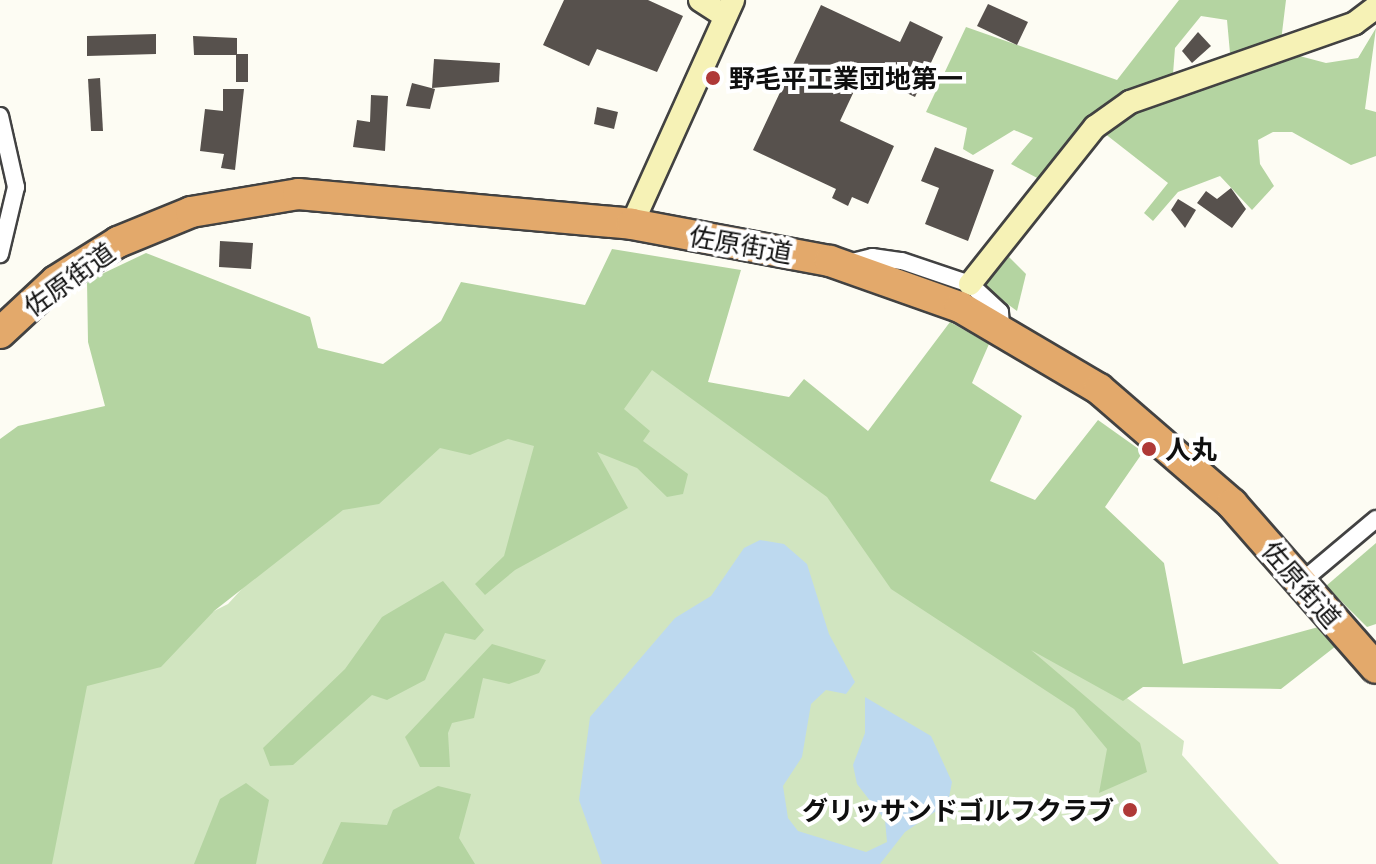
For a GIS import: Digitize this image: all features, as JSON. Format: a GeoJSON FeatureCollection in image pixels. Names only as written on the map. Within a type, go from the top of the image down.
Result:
{"type":"FeatureCollection","features":[{"type":"Feature","properties":{"kind":"highway","name":"佐原街道"},"geometry":{"type":"LineString","coordinates":[[0,333],[87,260],[160,223],[230,202],[336,194],[632,224],[842,265],[1001,327],[1163,441],[1301,582],[1376,668]]}},
{"type":"Feature","properties":{"kind":"street"},"geometry":{"type":"LineString","coordinates":[[632,224],[729,8],[700,0]]}},
{"type":"Feature","properties":{"kind":"street"},"geometry":{"type":"LineString","coordinates":[[970,284],[1095,127],[1130,102],[1355,23],[1376,7]]}},
{"type":"Feature","properties":{"kind":"street"},"geometry":{"type":"LineString","coordinates":[[0,116],[16,187],[0,254]]}},
{"type":"Feature","properties":{"kind":"street"},"geometry":{"type":"LineString","coordinates":[[842,265],[872,257],[970,284],[1000,312],[1001,327]]}},
{"type":"Feature","properties":{"kind":"street"},"geometry":{"type":"LineString","coordinates":[[1301,582],[1376,519]]}},
{"type":"Feature","properties":{"kind":"green space"},"geometry":{"type":"Polygon","coordinates":[[[1179,0],[1286,0],[1281,41],[1230,53],[1227,20],[1201,16],[1175,48],[1173,74],[1134,93],[1041,180],[1011,164],[1033,138],[1014,130],[973,155],[963,149],[967,128],[926,112],[966,27],[1117,80],[1179,0]]]}},
{"type":"Feature","properties":{"kind":"green space"},"geometry":{"type":"Polygon","coordinates":[[[1376,28],[1365,109],[1376,112],[1376,156],[1351,165],[1292,132],[1273,132],[1258,140],[1260,164],[1274,186],[1252,210],[1220,176],[1178,192],[1153,221],[1144,213],[1168,183],[1104,133],[1131,112],[1292,54],[1326,63],[1358,58],[1376,28]]]}},
{"type":"Feature","properties":{"kind":"green space"},"geometry":{"type":"Polygon","coordinates":[[[612,249],[741,270],[708,382],[789,397],[804,379],[868,431],[950,322],[989,344],[972,383],[1022,416],[990,481],[1035,500],[1098,420],[1143,452],[1105,507],[1164,563],[1183,664],[1322,626],[1336,646],[1281,689],[1143,687],[1123,701],[1031,650],[1140,743],[1147,772],[1099,793],[1107,749],[1074,709],[891,589],[827,497],[652,370],[624,409],[650,431],[643,441],[688,474],[683,494],[667,497],[637,468],[597,452],[628,508],[515,570],[485,595],[475,584],[504,556],[534,446],[508,439],[470,455],[440,448],[379,504],[343,510],[214,611],[161,667],[87,686],[52,864],[0,864],[0,439],[18,426],[105,406],[88,342],[87,281],[146,253],[310,317],[318,348],[383,364],[441,321],[461,282],[585,305],[612,249]]]}},
{"type":"Feature","properties":{"kind":"green space"},"geometry":{"type":"Polygon","coordinates":[[[1009,257],[1026,274],[1017,311],[983,286],[1009,257]]]}},
{"type":"Feature","properties":{"kind":"green space","name":"グリッサンドゴルフクラブ"},"geometry":{"type":"Polygon","coordinates":[[[655,343],[1184,741],[1182,755],[1279,864],[0,864],[78,679],[228,604],[310,515],[415,447],[655,343]]]}},
{"type":"Feature","properties":{"kind":"green space"},"geometry":{"type":"Polygon","coordinates":[[[1376,543],[1376,624],[1367,627],[1326,586],[1376,543]]]}},
{"type":"Feature","properties":{"kind":"green space"},"geometry":{"type":"Polygon","coordinates":[[[443,581],[484,630],[475,640],[445,633],[425,680],[387,700],[372,695],[293,765],[270,766],[263,748],[345,669],[382,617],[443,581]]]}},
{"type":"Feature","properties":{"kind":"green space"},"geometry":{"type":"Polygon","coordinates":[[[492,644],[546,660],[539,673],[509,684],[483,678],[474,718],[452,723],[448,733],[450,767],[420,767],[405,737],[492,644]]]}},
{"type":"Feature","properties":{"kind":"green space"},"geometry":{"type":"Polygon","coordinates":[[[246,783],[269,800],[256,864],[194,864],[220,799],[246,783]]]}},
{"type":"Feature","properties":{"kind":"green space"},"geometry":{"type":"Polygon","coordinates":[[[438,786],[471,794],[459,838],[475,864],[322,864],[341,822],[387,825],[393,810],[438,786]]]}},
{"type":"Feature","properties":{"kind":"water"},"geometry":{"type":"Polygon","coordinates":[[[760,540],[784,544],[807,564],[829,634],[855,682],[846,694],[826,690],[811,704],[802,757],[783,786],[788,818],[798,831],[866,852],[887,842],[885,820],[857,784],[853,765],[865,733],[865,697],[931,736],[952,782],[948,803],[905,832],[880,864],[602,864],[579,800],[590,717],[675,618],[711,596],[744,548],[760,540]]]}},
{"type":"Feature","properties":{"kind":"building"},"geometry":{"type":"Polygon","coordinates":[[[564,0],[648,0],[683,16],[657,72],[597,49],[589,66],[543,45],[564,0]]]}},
{"type":"Feature","properties":{"kind":"building"},"geometry":{"type":"Polygon","coordinates":[[[988,4],[1028,22],[1017,45],[977,26],[988,4]]]}},
{"type":"Feature","properties":{"kind":"building"},"geometry":{"type":"Polygon","coordinates":[[[821,5],[900,42],[910,21],[943,37],[915,97],[863,72],[840,121],[894,146],[868,204],[852,197],[848,206],[832,198],[836,189],[753,150],[821,5]]]}},
{"type":"Feature","properties":{"kind":"building"},"geometry":{"type":"Polygon","coordinates":[[[1198,32],[1211,46],[1192,63],[1182,51],[1198,32]]]}},
{"type":"Feature","properties":{"kind":"building"},"geometry":{"type":"Polygon","coordinates":[[[156,34],[156,54],[87,56],[87,36],[156,34]]]}},
{"type":"Feature","properties":{"kind":"building"},"geometry":{"type":"Polygon","coordinates":[[[193,36],[237,38],[237,54],[248,54],[248,82],[236,82],[236,55],[194,55],[193,36]]]}},
{"type":"Feature","properties":{"kind":"building"},"geometry":{"type":"Polygon","coordinates":[[[434,59],[500,63],[499,82],[432,88],[434,59]]]}},
{"type":"Feature","properties":{"kind":"building"},"geometry":{"type":"Polygon","coordinates":[[[100,78],[103,131],[91,131],[88,79],[100,78]]]}},
{"type":"Feature","properties":{"kind":"building"},"geometry":{"type":"Polygon","coordinates":[[[412,83],[435,89],[430,109],[406,106],[412,83]]]}},
{"type":"Feature","properties":{"kind":"building"},"geometry":{"type":"Polygon","coordinates":[[[223,89],[244,89],[235,170],[221,168],[224,154],[200,151],[205,109],[223,111],[223,89]]]}},
{"type":"Feature","properties":{"kind":"building"},"geometry":{"type":"Polygon","coordinates":[[[371,95],[388,96],[385,151],[353,147],[357,120],[370,122],[371,95]]]}},
{"type":"Feature","properties":{"kind":"building"},"geometry":{"type":"Polygon","coordinates":[[[597,107],[618,112],[614,129],[594,124],[597,107]]]}},
{"type":"Feature","properties":{"kind":"building"},"geometry":{"type":"Polygon","coordinates":[[[935,147],[994,170],[968,241],[925,224],[939,188],[921,181],[935,147]]]}},
{"type":"Feature","properties":{"kind":"building"},"geometry":{"type":"Polygon","coordinates":[[[1231,188],[1246,209],[1232,228],[1197,203],[1206,191],[1217,199],[1231,188]]]}},
{"type":"Feature","properties":{"kind":"building"},"geometry":{"type":"Polygon","coordinates":[[[1178,199],[1196,210],[1185,228],[1171,210],[1178,199]]]}},
{"type":"Feature","properties":{"kind":"building"},"geometry":{"type":"Polygon","coordinates":[[[220,241],[253,243],[251,269],[219,267],[220,241]]]}},
{"type":"Feature","properties":{"kind":"place","name":"野毛平工業団地第一"},"geometry":{"type":"Point","coordinates":[713,78]}},
{"type":"Feature","properties":{"kind":"place","name":"人丸"},"geometry":{"type":"Point","coordinates":[1149,449]}},
{"type":"Feature","properties":{"kind":"place","name":"グリッサンドゴルフクラブ"},"geometry":{"type":"Point","coordinates":[1130,810]}}]}
